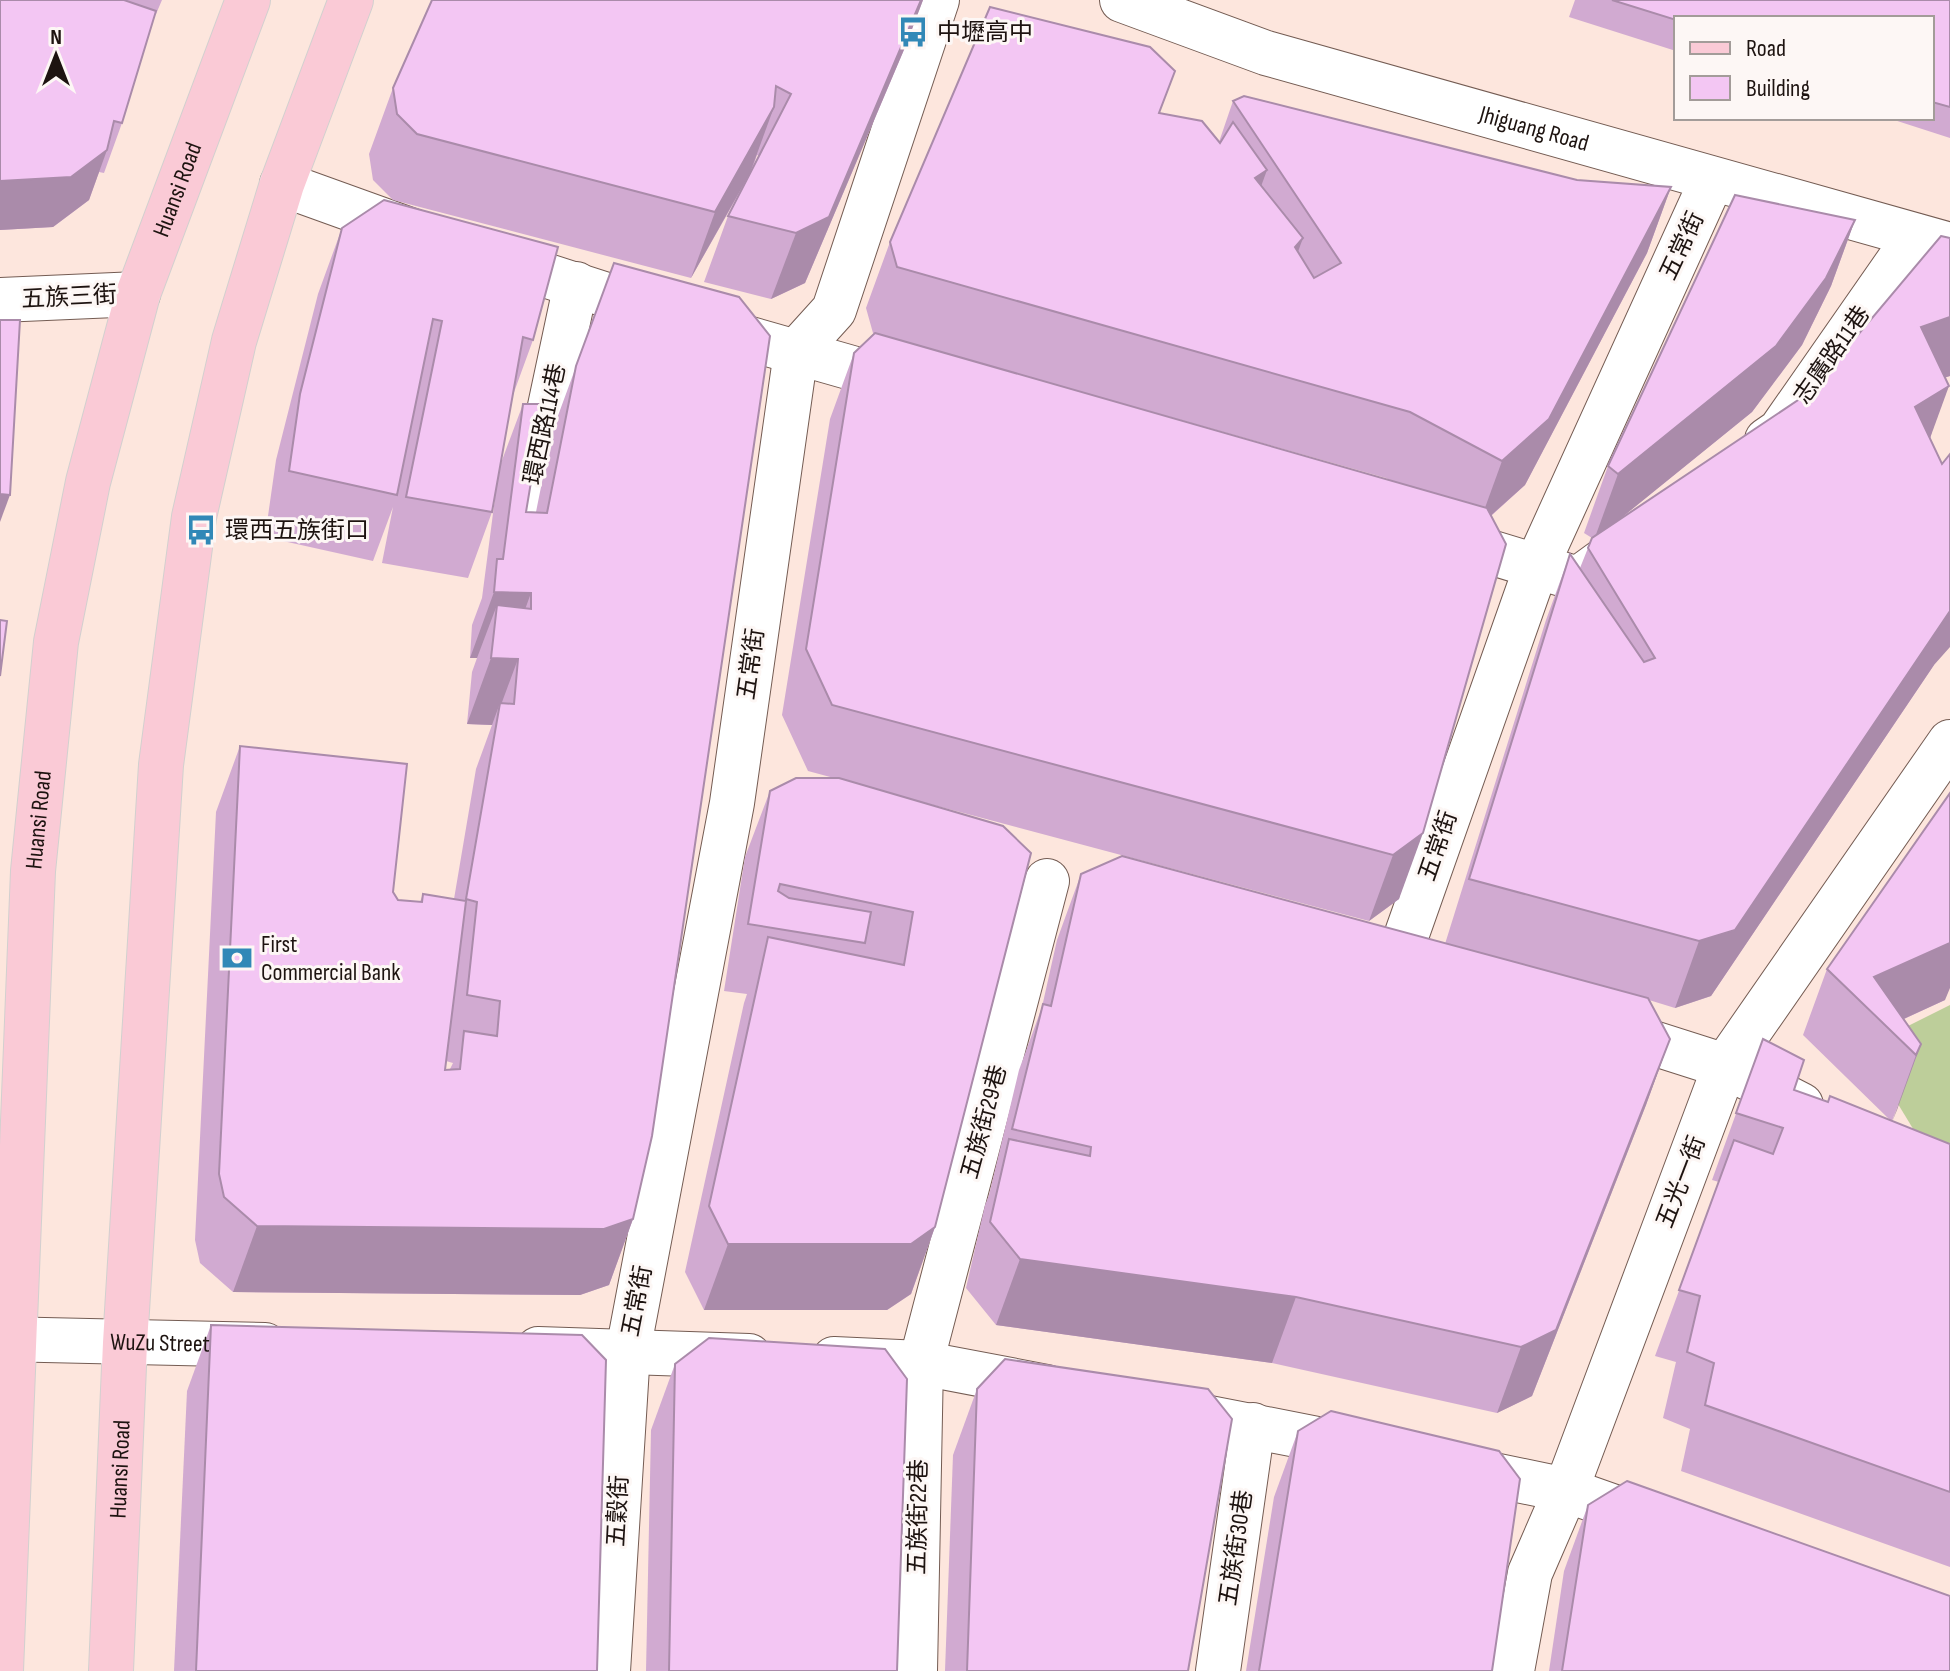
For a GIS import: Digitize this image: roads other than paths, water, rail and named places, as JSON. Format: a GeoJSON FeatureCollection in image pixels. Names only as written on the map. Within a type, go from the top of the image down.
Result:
{"type":"FeatureCollection","features":[{"type":"Feature","properties":{"kind":"main road","name":"Huansi Road"},"geometry":{"type":"LineString","coordinates":[[1,1671],[8,1339],[33,871],[56,642],[88,482],[138,294],[248,0]]}},
{"type":"Feature","properties":{"kind":"main road","name":"Huansi Road"},"geometry":{"type":"LineString","coordinates":[[111,1671],[125,1343],[161,765],[194,517],[234,341],[282,184],[351,0]]}},
{"type":"Feature","properties":{"kind":"street"},"geometry":{"type":"LineString","coordinates":[[796,352],[834,310],[937,0]]}},
{"type":"Feature","properties":{"kind":"street","name":"Jhiguang Road"},"geometry":{"type":"LineString","coordinates":[[1122,0],[1266,53],[1933,240]]}},
{"type":"Feature","properties":{"kind":"street","name":"五常街"},"geometry":{"type":"LineString","coordinates":[[1397,962],[1537,565],[1712,180]]}},
{"type":"Feature","properties":{"kind":"street"},"geometry":{"type":"LineString","coordinates":[[282,184],[457,247],[796,352],[947,395]]}},
{"type":"Feature","properties":{"kind":"street","name":"志廣路11巷"},"geometry":{"type":"LineString","coordinates":[[1729,468],[1780,431],[1933,240]]}},
{"type":"Feature","properties":{"kind":"street","name":"環西路114巷"},"geometry":{"type":"LineString","coordinates":[[516,566],[576,284]]}},
{"type":"Feature","properties":{"kind":"street","name":"五族三街"},"geometry":{"type":"LineString","coordinates":[[0,300],[138,294]]}},
{"type":"Feature","properties":{"kind":"street","name":"五常街"},"geometry":{"type":"LineString","coordinates":[[628,1351],[732,803],[796,352]]}},
{"type":"Feature","properties":{"kind":"street"},"geometry":{"type":"LineString","coordinates":[[1416,530],[1578,579],[1641,533]]}},
{"type":"Feature","properties":{"kind":"street","name":"五光一街"},"geometry":{"type":"LineString","coordinates":[[1512,1671],[1530,1573],[1566,1490],[1725,1066],[1950,742]]}},
{"type":"Feature","properties":{"kind":"street"},"geometry":{"type":"LineString","coordinates":[[732,803],[777,815]]}},
{"type":"Feature","properties":{"kind":"street"},"geometry":{"type":"LineString","coordinates":[[1002,870],[1093,892]]}},
{"type":"Feature","properties":{"kind":"street","name":"五族街29巷"},"geometry":{"type":"LineString","coordinates":[[921,1363],[1047,881]]}},
{"type":"Feature","properties":{"kind":"street"},"geometry":{"type":"LineString","coordinates":[[1351,952],[1397,962],[1457,981]]}},
{"type":"Feature","properties":{"kind":"street"},"geometry":{"type":"LineString","coordinates":[[1576,1019],[1725,1066],[1838,1125]]}},
{"type":"Feature","properties":{"kind":"street","name":"WuZu Street"},"geometry":{"type":"LineString","coordinates":[[8,1339],[312,1346]]}},
{"type":"Feature","properties":{"kind":"street"},"geometry":{"type":"LineString","coordinates":[[502,1349],[921,1363],[1087,1394]]}},
{"type":"Feature","properties":{"kind":"street","name":"五穀街"},"geometry":{"type":"LineString","coordinates":[[608,1671],[628,1351]]}},
{"type":"Feature","properties":{"kind":"street","name":"五族街22巷"},"geometry":{"type":"LineString","coordinates":[[915,1671],[921,1363]]}},
{"type":"Feature","properties":{"kind":"street"},"geometry":{"type":"LineString","coordinates":[[1132,1403],[1566,1490],[1685,1532]]}},
{"type":"Feature","properties":{"kind":"street","name":"五族街30巷"},"geometry":{"type":"LineString","coordinates":[[1218,1671],[1253,1425]]}},
{"type":"Feature","properties":{"kind":"place","name":"中壢高中"},"geometry":{"type":"Point","coordinates":[913,32]}},
{"type":"Feature","properties":{"kind":"place","name":"環西五族街口"},"geometry":{"type":"Point","coordinates":[201,530]}},
{"type":"Feature","properties":{"kind":"place","name":"First Commercial Bank"},"geometry":{"type":"Point","coordinates":[237,958]}}]}
